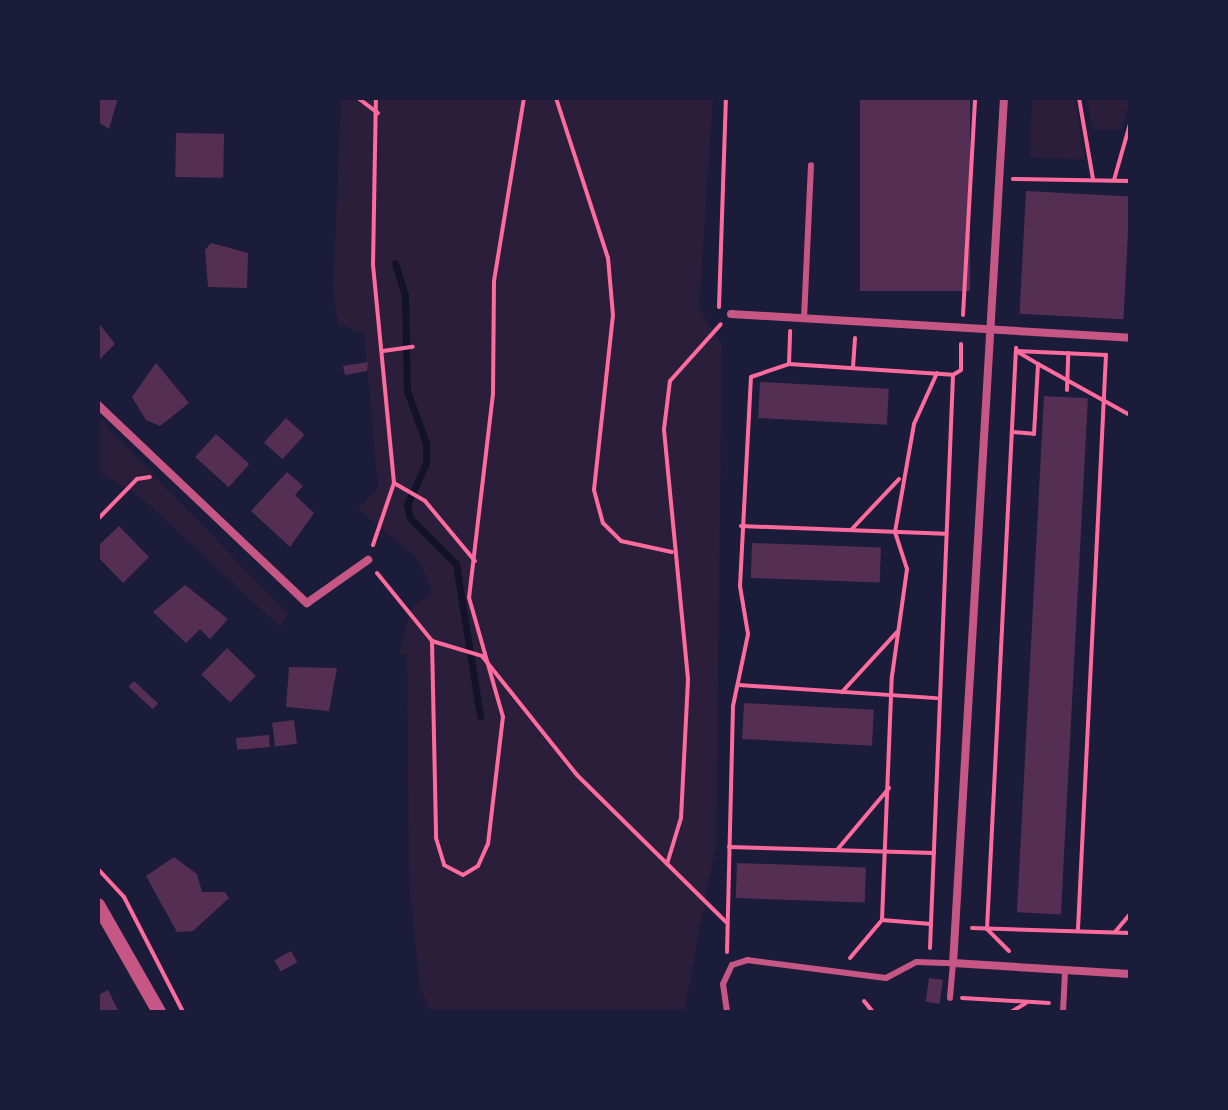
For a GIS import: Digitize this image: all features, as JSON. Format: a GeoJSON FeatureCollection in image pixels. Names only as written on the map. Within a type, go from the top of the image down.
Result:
{"type":"FeatureCollection","features":[{"type":"Feature","properties":{"kind":"street"},"geometry":{"type":"LineString","coordinates":[[1004,98],[987,331],[953,963],[1130,974]]}},
{"type":"Feature","properties":{"kind":"street"},"geometry":{"type":"LineString","coordinates":[[731,314],[1130,338]]}},
{"type":"Feature","properties":{"kind":"street"},"geometry":{"type":"LineString","coordinates":[[98,405],[307,603],[368,560]]}},
{"type":"Feature","properties":{"kind":"street"},"geometry":{"type":"LineString","coordinates":[[98,905],[159,1012]]}},
{"type":"Feature","properties":{"kind":"lane"},"geometry":{"type":"LineString","coordinates":[[804,319],[811,165]]}},
{"type":"Feature","properties":{"kind":"lane"},"geometry":{"type":"LineString","coordinates":[[727,1012],[723,984],[732,965],[841,969],[886,978],[929,961],[953,963],[950,998]]}},
{"type":"Feature","properties":{"kind":"lane"},"geometry":{"type":"LineString","coordinates":[[1063,1012],[1065,972]]}},
{"type":"Feature","properties":{"kind":"path"},"geometry":{"type":"LineString","coordinates":[[358,98],[378,113]]}},
{"type":"Feature","properties":{"kind":"path"},"geometry":{"type":"LineString","coordinates":[[376,98],[373,265],[394,483],[368,560],[432,641],[436,838],[444,865],[463,875],[478,866],[488,844],[503,717],[482,656],[469,598],[477,562],[494,281],[524,98]]}},
{"type":"Feature","properties":{"kind":"path"},"geometry":{"type":"LineString","coordinates":[[556,98],[608,258],[613,315],[594,490],[603,523],[621,541],[672,552]]}},
{"type":"Feature","properties":{"kind":"path"},"geometry":{"type":"LineString","coordinates":[[667,864],[681,818],[688,679],[672,552],[664,429],[670,381],[731,314],[716,306],[726,98]]}},
{"type":"Feature","properties":{"kind":"path"},"geometry":{"type":"LineString","coordinates":[[732,965],[726,922],[739,685],[748,634],[741,526],[751,377],[789,364],[953,375],[961,370],[975,98]]}},
{"type":"Feature","properties":{"kind":"path"},"geometry":{"type":"LineString","coordinates":[[1079,98],[1093,179]]}},
{"type":"Feature","properties":{"kind":"path"},"geometry":{"type":"LineString","coordinates":[[1114,180],[1130,124]]}},
{"type":"Feature","properties":{"kind":"path"},"geometry":{"type":"LineString","coordinates":[[999,181],[1130,181]]}},
{"type":"Feature","properties":{"kind":"path"},"geometry":{"type":"LineString","coordinates":[[789,364],[791,318]]}},
{"type":"Feature","properties":{"kind":"path"},"geometry":{"type":"LineString","coordinates":[[853,367],[855,322]]}},
{"type":"Feature","properties":{"kind":"path"},"geometry":{"type":"LineString","coordinates":[[383,351],[410,348]]}},
{"type":"Feature","properties":{"kind":"path"},"geometry":{"type":"LineString","coordinates":[[1016,351],[1106,355],[1101,394],[1078,929]]}},
{"type":"Feature","properties":{"kind":"path"},"geometry":{"type":"LineString","coordinates":[[1016,351],[1101,394],[1129,413]]}},
{"type":"Feature","properties":{"kind":"path"},"geometry":{"type":"LineString","coordinates":[[987,929],[1016,351]]}},
{"type":"Feature","properties":{"kind":"path"},"geometry":{"type":"LineString","coordinates":[[1067,390],[1068,353]]}},
{"type":"Feature","properties":{"kind":"path"},"geometry":{"type":"LineString","coordinates":[[1013,432],[1034,434],[1038,364]]}},
{"type":"Feature","properties":{"kind":"path"},"geometry":{"type":"LineString","coordinates":[[841,969],[882,920],[888,852],[897,632],[907,569],[895,532],[901,477],[937,373]]}},
{"type":"Feature","properties":{"kind":"path"},"geometry":{"type":"LineString","coordinates":[[929,961],[937,698],[953,375]]}},
{"type":"Feature","properties":{"kind":"path"},"geometry":{"type":"LineString","coordinates":[[98,519],[137,479],[168,473]]}},
{"type":"Feature","properties":{"kind":"path"},"geometry":{"type":"LineString","coordinates":[[851,530],[901,477]]}},
{"type":"Feature","properties":{"kind":"path"},"geometry":{"type":"LineString","coordinates":[[394,483],[415,495],[477,562]]}},
{"type":"Feature","properties":{"kind":"path"},"geometry":{"type":"LineString","coordinates":[[741,526],[945,534]]}},
{"type":"Feature","properties":{"kind":"path"},"geometry":{"type":"LineString","coordinates":[[842,692],[897,632]]}},
{"type":"Feature","properties":{"kind":"path"},"geometry":{"type":"LineString","coordinates":[[432,641],[459,644],[482,656],[577,775],[726,922]]}},
{"type":"Feature","properties":{"kind":"path"},"geometry":{"type":"LineString","coordinates":[[739,685],[937,698]]}},
{"type":"Feature","properties":{"kind":"path"},"geometry":{"type":"LineString","coordinates":[[837,850],[891,787]]}},
{"type":"Feature","properties":{"kind":"path"},"geometry":{"type":"LineString","coordinates":[[729,847],[934,853]]}},
{"type":"Feature","properties":{"kind":"path"},"geometry":{"type":"LineString","coordinates":[[98,869],[124,897],[183,1012]]}},
{"type":"Feature","properties":{"kind":"path"},"geometry":{"type":"LineString","coordinates":[[1115,932],[1130,914]]}},
{"type":"Feature","properties":{"kind":"path"},"geometry":{"type":"LineString","coordinates":[[882,920],[931,924]]}},
{"type":"Feature","properties":{"kind":"path"},"geometry":{"type":"LineString","coordinates":[[987,929],[1078,929],[1130,933]]}},
{"type":"Feature","properties":{"kind":"path"},"geometry":{"type":"LineString","coordinates":[[987,929],[1009,949],[1009,966]]}},
{"type":"Feature","properties":{"kind":"path"},"geometry":{"type":"LineString","coordinates":[[950,998],[1063,1004]]}},
{"type":"Feature","properties":{"kind":"path"},"geometry":{"type":"LineString","coordinates":[[864,1001],[873,1012]]}},
{"type":"Feature","properties":{"kind":"path"},"geometry":{"type":"LineString","coordinates":[[1011,1012],[1028,1002]]}},
{"type":"Feature","properties":{"kind":"shaded area"},"geometry":{"type":"Polygon","coordinates":[[[334,98],[713,98],[699,309],[722,344],[716,844],[684,1012],[430,1012],[420,987],[409,882],[407,655],[399,654],[411,608],[432,592],[418,559],[358,509],[378,487],[364,334],[338,324],[333,292],[341,101],[334,98]]]}},
{"type":"Feature","properties":{"kind":"shaded area"},"geometry":{"type":"Polygon","coordinates":[[[1032,98],[1075,98],[1085,160],[1030,157],[1032,98]]]}},
{"type":"Feature","properties":{"kind":"shaded area"},"geometry":{"type":"Polygon","coordinates":[[[1087,98],[1130,98],[1122,130],[1092,129],[1087,98]]]}},
{"type":"Feature","properties":{"kind":"shaded area"},"geometry":{"type":"Polygon","coordinates":[[[98,417],[288,614],[280,627],[135,492],[98,472],[98,417]]]}},
{"type":"Feature","properties":{"kind":"building"},"geometry":{"type":"Polygon","coordinates":[[[98,98],[118,98],[109,129],[98,122],[98,98]]]}},
{"type":"Feature","properties":{"kind":"building"},"geometry":{"type":"Polygon","coordinates":[[[860,98],[970,98],[970,291],[860,291],[860,98]]]}},
{"type":"Feature","properties":{"kind":"building"},"geometry":{"type":"Polygon","coordinates":[[[176,133],[224,134],[223,178],[175,177],[176,133]]]}},
{"type":"Feature","properties":{"kind":"building"},"geometry":{"type":"Polygon","coordinates":[[[1026,191],[1130,196],[1123,319],[1020,314],[1026,191]]]}},
{"type":"Feature","properties":{"kind":"building"},"geometry":{"type":"Polygon","coordinates":[[[211,243],[248,253],[247,288],[208,287],[205,250],[211,243]]]}},
{"type":"Feature","properties":{"kind":"building"},"geometry":{"type":"Polygon","coordinates":[[[98,322],[115,344],[98,361],[98,322]]]}},
{"type":"Feature","properties":{"kind":"building"},"geometry":{"type":"Polygon","coordinates":[[[368,362],[367,371],[345,375],[343,366],[368,362]]]}},
{"type":"Feature","properties":{"kind":"building"},"geometry":{"type":"Polygon","coordinates":[[[156,363],[189,403],[160,426],[146,420],[132,397],[156,363]]]}},
{"type":"Feature","properties":{"kind":"building"},"geometry":{"type":"Polygon","coordinates":[[[760,382],[889,389],[887,425],[758,418],[760,382]]]}},
{"type":"Feature","properties":{"kind":"building"},"geometry":{"type":"Polygon","coordinates":[[[1044,396],[1088,398],[1061,915],[1017,912],[1044,396]]]}},
{"type":"Feature","properties":{"kind":"building"},"geometry":{"type":"Polygon","coordinates":[[[286,418],[305,435],[282,459],[264,443],[286,418]]]}},
{"type":"Feature","properties":{"kind":"building"},"geometry":{"type":"Polygon","coordinates":[[[216,434],[249,464],[229,487],[195,457],[216,434]]]}},
{"type":"Feature","properties":{"kind":"building"},"geometry":{"type":"Polygon","coordinates":[[[287,472],[303,486],[295,495],[314,513],[290,547],[251,511],[287,472]]]}},
{"type":"Feature","properties":{"kind":"building"},"geometry":{"type":"Polygon","coordinates":[[[119,526],[149,557],[123,583],[98,557],[98,546],[119,526]]]}},
{"type":"Feature","properties":{"kind":"building"},"geometry":{"type":"Polygon","coordinates":[[[752,543],[881,548],[880,582],[751,578],[752,543]]]}},
{"type":"Feature","properties":{"kind":"building"},"geometry":{"type":"Polygon","coordinates":[[[185,585],[228,619],[210,639],[200,629],[186,643],[153,612],[185,585]]]}},
{"type":"Feature","properties":{"kind":"building"},"geometry":{"type":"Polygon","coordinates":[[[227,648],[256,676],[230,702],[201,675],[227,648]]]}},
{"type":"Feature","properties":{"kind":"building"},"geometry":{"type":"Polygon","coordinates":[[[289,667],[337,668],[329,711],[286,707],[289,667]]]}},
{"type":"Feature","properties":{"kind":"building"},"geometry":{"type":"Polygon","coordinates":[[[134,681],[158,704],[153,709],[129,687],[134,681]]]}},
{"type":"Feature","properties":{"kind":"building"},"geometry":{"type":"Polygon","coordinates":[[[744,703],[874,710],[872,746],[742,739],[744,703]]]}},
{"type":"Feature","properties":{"kind":"building"},"geometry":{"type":"Polygon","coordinates":[[[294,720],[297,744],[275,747],[272,723],[294,720]]]}},
{"type":"Feature","properties":{"kind":"building"},"geometry":{"type":"Polygon","coordinates":[[[269,735],[270,747],[237,750],[236,738],[269,735]]]}},
{"type":"Feature","properties":{"kind":"building"},"geometry":{"type":"Polygon","coordinates":[[[174,857],[197,874],[202,892],[225,892],[229,898],[193,931],[177,932],[146,876],[174,857]]]}},
{"type":"Feature","properties":{"kind":"building"},"geometry":{"type":"Polygon","coordinates":[[[737,863],[866,868],[865,902],[736,898],[737,863]]]}},
{"type":"Feature","properties":{"kind":"building"},"geometry":{"type":"Polygon","coordinates":[[[291,951],[297,962],[281,972],[274,960],[291,951]]]}},
{"type":"Feature","properties":{"kind":"building"},"geometry":{"type":"Polygon","coordinates":[[[929,978],[943,980],[940,1004],[926,1002],[929,978]]]}},
{"type":"Feature","properties":{"kind":"building"},"geometry":{"type":"Polygon","coordinates":[[[108,990],[119,1012],[98,1012],[98,995],[108,990]]]}},
{"type":"Feature","properties":{"kind":"waterway"},"geometry":{"type":"LineString","coordinates":[[395,263],[405,296],[407,391],[426,443],[426,463],[407,505],[410,518],[456,564],[480,716]]}}]}
